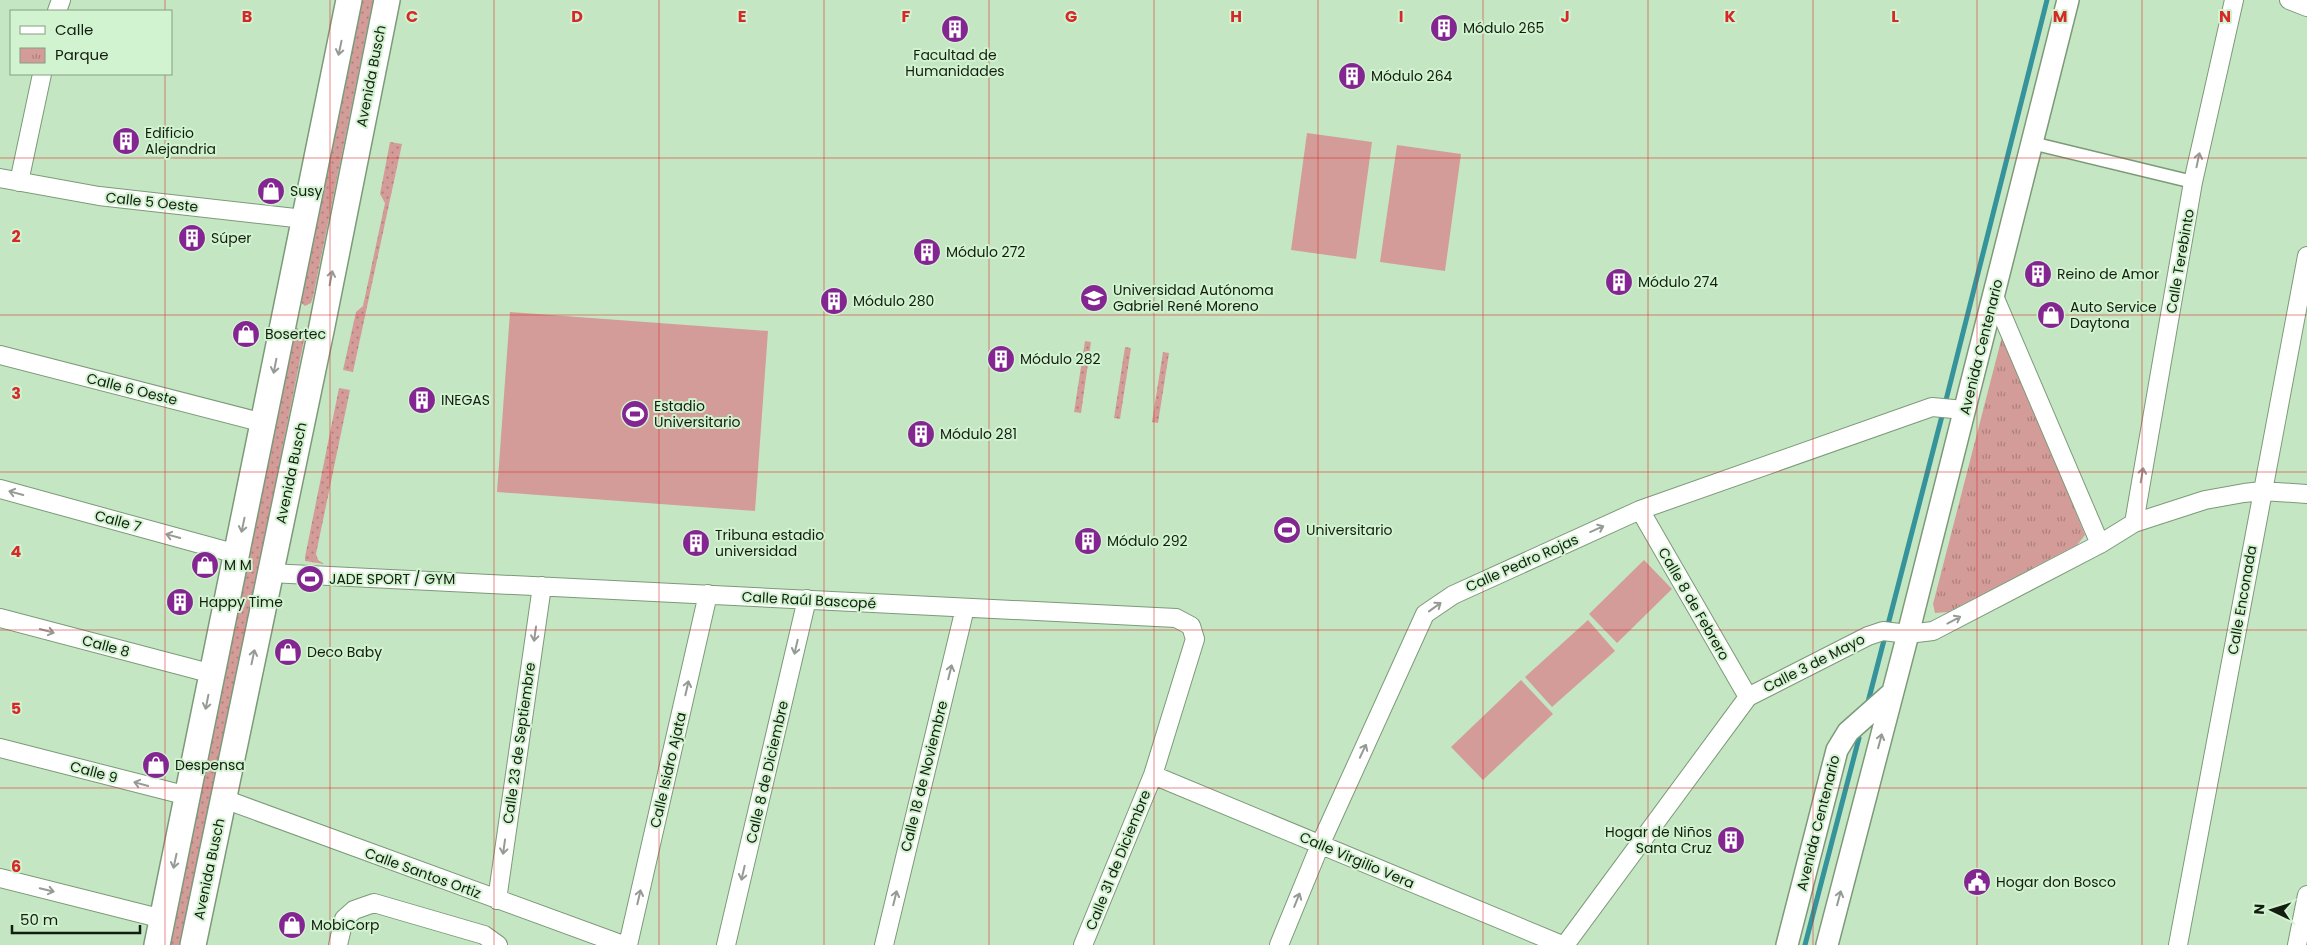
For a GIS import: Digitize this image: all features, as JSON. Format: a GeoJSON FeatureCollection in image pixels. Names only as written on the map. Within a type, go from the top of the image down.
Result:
{"type":"FeatureCollection","features":[{"type":"Feature","properties":{"kind":"main road"},"geometry":{"type":"LineString","coordinates":[[157,945],[349,0]]}},
{"type":"Feature","properties":{"kind":"main road","name":"Avenida Busch"},"geometry":{"type":"LineString","coordinates":[[193,945],[322,326],[387,0]]}},
{"type":"Feature","properties":{"kind":"main road"},"geometry":{"type":"LineString","coordinates":[[284,318],[322,326]]}},
{"type":"Feature","properties":{"kind":"street","name":"Avenida Centenario"},"geometry":{"type":"LineString","coordinates":[[1827,945],[1892,693],[1895,632],[1948,408],[1994,296],[2068,0]]}},
{"type":"Feature","properties":{"kind":"street","name":"Calle Terebinto"},"geometry":{"type":"LineString","coordinates":[[2134,523],[2193,182],[2234,0]]}},
{"type":"Feature","properties":{"kind":"street"},"geometry":{"type":"LineString","coordinates":[[2289,0],[2307,7]]}},
{"type":"Feature","properties":{"kind":"street"},"geometry":{"type":"LineString","coordinates":[[18,182],[42,75]]}},
{"type":"Feature","properties":{"kind":"street"},"geometry":{"type":"LineString","coordinates":[[2032,143],[2193,182]]}},
{"type":"Feature","properties":{"kind":"street","name":"Calle 5 Oeste"},"geometry":{"type":"LineString","coordinates":[[0,178],[99,196],[304,219]]}},
{"type":"Feature","properties":{"kind":"street","name":"Calle Enconada"},"geometry":{"type":"LineString","coordinates":[[2178,945],[2307,256]]}},
{"type":"Feature","properties":{"kind":"street"},"geometry":{"type":"LineString","coordinates":[[1994,296],[2100,544]]}},
{"type":"Feature","properties":{"kind":"street","name":"Calle 6 Oeste"},"geometry":{"type":"LineString","coordinates":[[0,356],[264,423]]}},
{"type":"Feature","properties":{"kind":"street","name":"Calle Pedro Rojas"},"geometry":{"type":"LineString","coordinates":[[1279,945],[1320,845],[1425,614],[1453,594],[1640,510],[1948,408]]}},
{"type":"Feature","properties":{"kind":"street","name":"Calle 7"},"geometry":{"type":"LineString","coordinates":[[0,489],[237,554]]}},
{"type":"Feature","properties":{"kind":"street","name":"Calle 3 de Mayo"},"geometry":{"type":"LineString","coordinates":[[1563,945],[1748,697],[1868,636],[1895,632],[1933,631],[2100,544],[2134,523],[2205,500],[2262,491],[2307,494]]}},
{"type":"Feature","properties":{"kind":"street","name":"Calle 8 de Febrero"},"geometry":{"type":"LineString","coordinates":[[1640,510],[1748,697]]}},
{"type":"Feature","properties":{"kind":"street","name":"Calle Raúl Bascopé"},"geometry":{"type":"LineString","coordinates":[[270,572],[1176,618],[1191,626],[1195,639],[1153,775]]}},
{"type":"Feature","properties":{"kind":"street","name":"Calle 23 de Septiembre"},"geometry":{"type":"LineString","coordinates":[[497,900],[542,586]]}},
{"type":"Feature","properties":{"kind":"street","name":"Calle Isidro Ajata"},"geometry":{"type":"LineString","coordinates":[[628,945],[708,594]]}},
{"type":"Feature","properties":{"kind":"street","name":"Calle 8 de Diciembre"},"geometry":{"type":"LineString","coordinates":[[726,945],[807,600]]}},
{"type":"Feature","properties":{"kind":"street","name":"Calle 18 de Noviembre"},"geometry":{"type":"LineString","coordinates":[[884,945],[965,608]]}},
{"type":"Feature","properties":{"kind":"street","name":"Calle 8"},"geometry":{"type":"LineString","coordinates":[[0,618],[212,674]]}},
{"type":"Feature","properties":{"kind":"street","name":"Avenida Centenario"},"geometry":{"type":"LineString","coordinates":[[1787,945],[1837,750],[1848,732],[1892,693]]}},
{"type":"Feature","properties":{"kind":"street","name":"Calle 9"},"geometry":{"type":"LineString","coordinates":[[0,748],[188,796]]}},
{"type":"Feature","properties":{"kind":"street","name":"Calle Virgilio Vera"},"geometry":{"type":"LineString","coordinates":[[1153,775],[1563,945]]}},
{"type":"Feature","properties":{"kind":"street","name":"Calle 31 de Diciembre"},"geometry":{"type":"LineString","coordinates":[[1083,945],[1153,775]]}},
{"type":"Feature","properties":{"kind":"street","name":"Calle Santos Ortiz"},"geometry":{"type":"LineString","coordinates":[[224,799],[623,945]]}},
{"type":"Feature","properties":{"kind":"street"},"geometry":{"type":"LineString","coordinates":[[0,878],[163,919]]}},
{"type":"Feature","properties":{"kind":"street"},"geometry":{"type":"LineString","coordinates":[[2297,945],[2307,895]]}},
{"type":"Feature","properties":{"kind":"street"},"geometry":{"type":"LineString","coordinates":[[338,945],[344,920],[354,910],[374,903],[484,935],[498,945]]}},
{"type":"Feature","properties":{"kind":"green space"},"geometry":{"type":"Polygon","coordinates":[[[359,0],[373,0],[313,297],[311,303],[305,306],[299,301],[359,0]]]}},
{"type":"Feature","properties":{"kind":"green space"},"geometry":{"type":"Polygon","coordinates":[[[1307,133],[1372,142],[1356,259],[1291,250],[1307,133]]]}},
{"type":"Feature","properties":{"kind":"green space"},"geometry":{"type":"Polygon","coordinates":[[[390,142],[402,144],[353,372],[343,370],[356,312],[363,306],[385,203],[380,194],[390,142]]]}},
{"type":"Feature","properties":{"kind":"green space"},"geometry":{"type":"Polygon","coordinates":[[[1397,145],[1461,154],[1445,271],[1380,262],[1397,145]]]}},
{"type":"Feature","properties":{"kind":"green space"},"geometry":{"type":"Polygon","coordinates":[[[510,312],[768,331],[755,511],[497,492],[510,312]]]}},
{"type":"Feature","properties":{"kind":"green space"},"geometry":{"type":"Polygon","coordinates":[[[297,328],[302,332],[304,340],[183,945],[169,945],[291,335],[297,328]]]}},
{"type":"Feature","properties":{"kind":"green space"},"geometry":{"type":"Polygon","coordinates":[[[2003,333],[2085,535],[2077,545],[1948,612],[1935,613],[1933,604],[2003,333]]]}},
{"type":"Feature","properties":{"kind":"green space"},"geometry":{"type":"Polygon","coordinates":[[[1085,341],[1091,342],[1081,413],[1074,412],[1085,341]]]}},
{"type":"Feature","properties":{"kind":"green space"},"geometry":{"type":"Polygon","coordinates":[[[1125,347],[1131,348],[1120,419],[1114,418],[1125,347]]]}},
{"type":"Feature","properties":{"kind":"green space"},"geometry":{"type":"Polygon","coordinates":[[[1163,352],[1169,353],[1158,423],[1152,422],[1163,352]]]}},
{"type":"Feature","properties":{"kind":"green space"},"geometry":{"type":"Polygon","coordinates":[[[339,388],[350,390],[316,554],[318,560],[324,564],[305,561],[305,557],[339,388]]]}},
{"type":"Feature","properties":{"kind":"green space"},"geometry":{"type":"Polygon","coordinates":[[[1644,560],[1672,589],[1617,643],[1589,614],[1644,560]]]}},
{"type":"Feature","properties":{"kind":"green space"},"geometry":{"type":"Polygon","coordinates":[[[1588,620],[1615,651],[1552,707],[1525,677],[1588,620]]]}},
{"type":"Feature","properties":{"kind":"green space"},"geometry":{"type":"Polygon","coordinates":[[[1521,680],[1553,714],[1483,780],[1451,747],[1521,680]]]}},
{"type":"Feature","properties":{"kind":"waterway"},"geometry":{"type":"LineString","coordinates":[[1945,404],[2047,0]]}},
{"type":"Feature","properties":{"kind":"waterway"},"geometry":{"type":"LineString","coordinates":[[1868,702],[1943,412]]}},
{"type":"Feature","properties":{"kind":"waterway"},"geometry":{"type":"LineString","coordinates":[[1805,945],[1859,738]]}},
{"type":"Feature","properties":{"kind":"place","name":"Módulo 265"},"geometry":{"type":"Point","coordinates":[1444,28]}},
{"type":"Feature","properties":{"kind":"place","name":"Facultad de Humanidades"},"geometry":{"type":"Point","coordinates":[955,29]}},
{"type":"Feature","properties":{"kind":"place","name":"Módulo 264"},"geometry":{"type":"Point","coordinates":[1352,76]}},
{"type":"Feature","properties":{"kind":"place","name":"Edificio Alejandria"},"geometry":{"type":"Point","coordinates":[126,141]}},
{"type":"Feature","properties":{"kind":"place","name":"Susy"},"geometry":{"type":"Point","coordinates":[271,191]}},
{"type":"Feature","properties":{"kind":"place","name":"Súper"},"geometry":{"type":"Point","coordinates":[192,238]}},
{"type":"Feature","properties":{"kind":"place","name":"Módulo 272"},"geometry":{"type":"Point","coordinates":[927,252]}},
{"type":"Feature","properties":{"kind":"place","name":"Reino de Amor"},"geometry":{"type":"Point","coordinates":[2038,274]}},
{"type":"Feature","properties":{"kind":"place","name":"Módulo 274"},"geometry":{"type":"Point","coordinates":[1619,282]}},
{"type":"Feature","properties":{"kind":"place","name":"Universidad Autónoma Gabriel René Moreno"},"geometry":{"type":"Point","coordinates":[1094,298]}},
{"type":"Feature","properties":{"kind":"place","name":"Módulo 280"},"geometry":{"type":"Point","coordinates":[834,301]}},
{"type":"Feature","properties":{"kind":"place","name":"Auto Service Daytona"},"geometry":{"type":"Point","coordinates":[2051,315]}},
{"type":"Feature","properties":{"kind":"place","name":"Bosertec"},"geometry":{"type":"Point","coordinates":[246,334]}},
{"type":"Feature","properties":{"kind":"place","name":"Módulo 282"},"geometry":{"type":"Point","coordinates":[1001,359]}},
{"type":"Feature","properties":{"kind":"place","name":"INEGAS"},"geometry":{"type":"Point","coordinates":[422,400]}},
{"type":"Feature","properties":{"kind":"place","name":"Estadio Universitario"},"geometry":{"type":"Point","coordinates":[635,414]}},
{"type":"Feature","properties":{"kind":"place","name":"Módulo 281"},"geometry":{"type":"Point","coordinates":[921,434]}},
{"type":"Feature","properties":{"kind":"place","name":"Universitario"},"geometry":{"type":"Point","coordinates":[1287,530]}},
{"type":"Feature","properties":{"kind":"place","name":"Módulo 292"},"geometry":{"type":"Point","coordinates":[1088,541]}},
{"type":"Feature","properties":{"kind":"place","name":"Tribuna estadio universidad"},"geometry":{"type":"Point","coordinates":[696,543]}},
{"type":"Feature","properties":{"kind":"place","name":"M M"},"geometry":{"type":"Point","coordinates":[205,565]}},
{"type":"Feature","properties":{"kind":"place","name":"JADE SPORT / GYM"},"geometry":{"type":"Point","coordinates":[310,579]}},
{"type":"Feature","properties":{"kind":"place","name":"Happy Time"},"geometry":{"type":"Point","coordinates":[180,602]}},
{"type":"Feature","properties":{"kind":"place","name":"Deco Baby"},"geometry":{"type":"Point","coordinates":[288,652]}},
{"type":"Feature","properties":{"kind":"place","name":"Despensa"},"geometry":{"type":"Point","coordinates":[156,765]}},
{"type":"Feature","properties":{"kind":"place","name":"Hogar de Niños Santa Cruz"},"geometry":{"type":"Point","coordinates":[1731,840]}},
{"type":"Feature","properties":{"kind":"place","name":"Hogar don Bosco"},"geometry":{"type":"Point","coordinates":[1977,882]}},
{"type":"Feature","properties":{"kind":"place","name":"MobiCorp"},"geometry":{"type":"Point","coordinates":[292,925]}}]}
